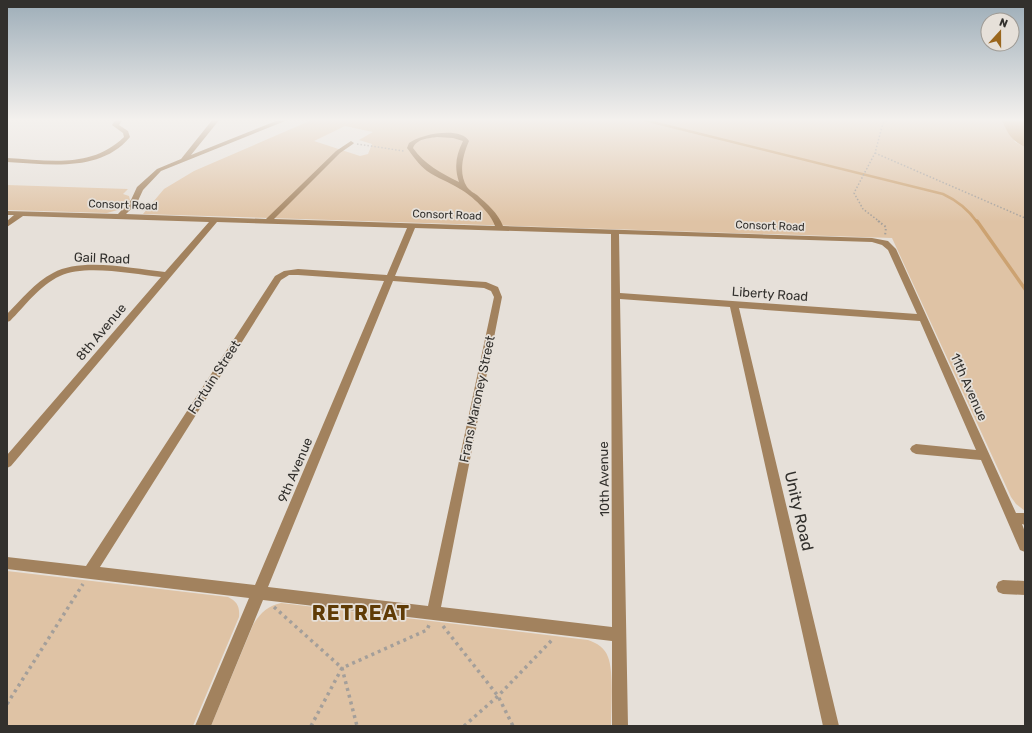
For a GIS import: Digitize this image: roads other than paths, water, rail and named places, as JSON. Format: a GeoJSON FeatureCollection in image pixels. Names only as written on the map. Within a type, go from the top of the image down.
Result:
{"type":"FeatureCollection","features":[{"type":"Feature","properties":{"kind":"street"},"geometry":{"type":"LineString","coordinates":[[7,160],[73,162],[107,153]]}},
{"type":"Feature","properties":{"kind":"street"},"geometry":{"type":"LineString","coordinates":[[182,161],[189,153]]}},
{"type":"Feature","properties":{"kind":"street"},"geometry":{"type":"LineString","coordinates":[[120,216],[134,201],[140,189],[158,171],[203,153]]}},
{"type":"Feature","properties":{"kind":"street"},"geometry":{"type":"LineString","coordinates":[[268,221],[337,153]]}},
{"type":"Feature","properties":{"kind":"street"},"geometry":{"type":"LineString","coordinates":[[413,153],[430,170],[464,188],[494,215],[500,228]]}},
{"type":"Feature","properties":{"kind":"street"},"geometry":{"type":"LineString","coordinates":[[460,153],[458,164],[459,175],[464,188]]}},
{"type":"Feature","properties":{"kind":"street","name":"Consort Road"},"geometry":{"type":"LineString","coordinates":[[7,213],[872,240],[885,243]]}},
{"type":"Feature","properties":{"kind":"street"},"geometry":{"type":"LineString","coordinates":[[7,225],[22,213]]}},
{"type":"Feature","properties":{"kind":"street","name":"8th Avenue"},"geometry":{"type":"LineString","coordinates":[[7,463],[215,219]]}},
{"type":"Feature","properties":{"kind":"street","name":"9th Avenue"},"geometry":{"type":"LineString","coordinates":[[203,726],[412,225]]}},
{"type":"Feature","properties":{"kind":"street","name":"10th Avenue"},"geometry":{"type":"LineString","coordinates":[[615,232],[620,726]]}},
{"type":"Feature","properties":{"kind":"street","name":"11th Avenue"},"geometry":{"type":"LineString","coordinates":[[885,243],[892,249],[985,456],[1019,519],[1025,546]]}},
{"type":"Feature","properties":{"kind":"street","name":"Gail Road"},"geometry":{"type":"LineString","coordinates":[[7,319],[52,277],[68,270],[84,268],[167,275]]}},
{"type":"Feature","properties":{"kind":"street","name":"Fortuin Street"},"geometry":{"type":"LineString","coordinates":[[89,573],[278,278],[287,273],[298,272],[390,279]]}},
{"type":"Feature","properties":{"kind":"street","name":"Frans Maroney Street"},"geometry":{"type":"LineString","coordinates":[[390,279],[486,285],[495,289],[498,294],[433,613]]}},
{"type":"Feature","properties":{"kind":"street","name":"Liberty Road"},"geometry":{"type":"LineString","coordinates":[[615,296],[923,318]]}},
{"type":"Feature","properties":{"kind":"street","name":"Unity Road"},"geometry":{"type":"LineString","coordinates":[[734,304],[831,726]]}},
{"type":"Feature","properties":{"kind":"street"},"geometry":{"type":"LineString","coordinates":[[916,449],[985,456]]}},
{"type":"Feature","properties":{"kind":"street"},"geometry":{"type":"LineString","coordinates":[[7,563],[619,635]]}},
{"type":"Feature","properties":{"kind":"street"},"geometry":{"type":"LineString","coordinates":[[1003,586],[1025,588]]}},
{"type":"Feature","properties":{"kind":"waterway"},"geometry":{"type":"LineString","coordinates":[[778,153],[943,194],[962,206],[977,222]]}},
{"type":"Feature","properties":{"kind":"waterway"},"geometry":{"type":"LineString","coordinates":[[977,221],[1025,289]]}},
{"type":"Feature","properties":{"kind":"district","name":"RETREAT"},"geometry":{"type":"Point","coordinates":[361,613]}}]}
